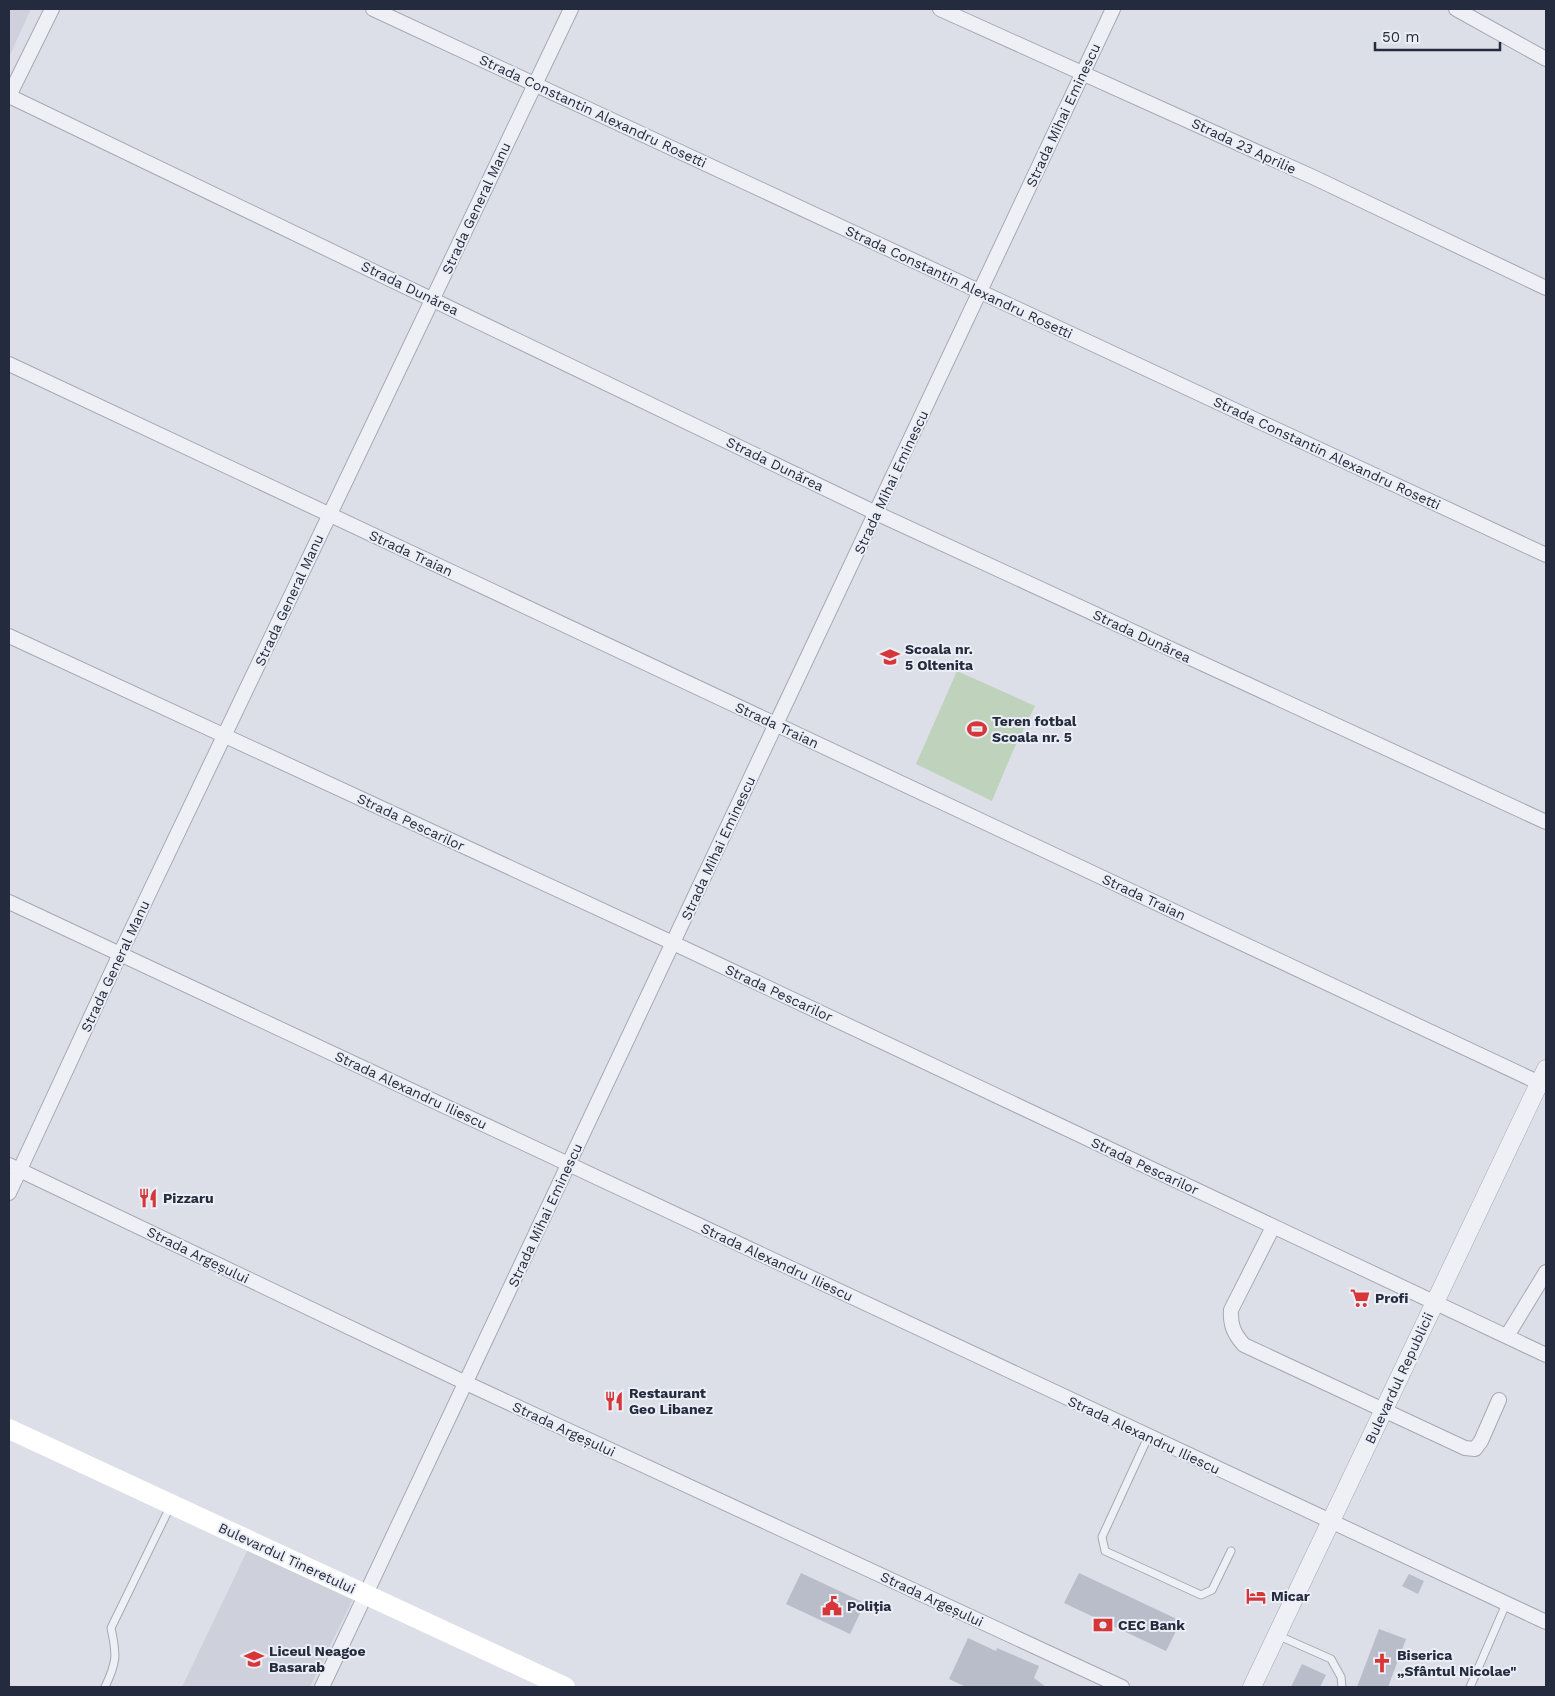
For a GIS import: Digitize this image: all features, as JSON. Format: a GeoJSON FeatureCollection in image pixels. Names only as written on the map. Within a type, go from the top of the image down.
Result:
{"type":"FeatureCollection","features":[{"type":"Feature","properties":{"kind":"main road","name":"Bulevardul Tineretului"},"geometry":{"type":"LineString","coordinates":[[9,1428],[565,1687]]}},
{"type":"Feature","properties":{"kind":"street"},"geometry":{"type":"LineString","coordinates":[[9,96],[52,9]]}},
{"type":"Feature","properties":{"kind":"street","name":"Strada Constantin Alexandru Rosetti"},"geometry":{"type":"LineString","coordinates":[[373,9],[1546,555]]}},
{"type":"Feature","properties":{"kind":"street","name":"Strada General Manu"},"geometry":{"type":"LineString","coordinates":[[9,1192],[14,1167],[120,954],[571,9]]}},
{"type":"Feature","properties":{"kind":"street","name":"Strada 23 Aprilie"},"geometry":{"type":"LineString","coordinates":[[940,9],[1315,178],[1546,288]]}},
{"type":"Feature","properties":{"kind":"street","name":"Strada Mihai Eminescu"},"geometry":{"type":"LineString","coordinates":[[322,1687],[1113,9]]}},
{"type":"Feature","properties":{"kind":"street"},"geometry":{"type":"LineString","coordinates":[[1456,9],[1546,59]]}},
{"type":"Feature","properties":{"kind":"street","name":"Strada Dunărea"},"geometry":{"type":"LineString","coordinates":[[9,96],[876,513],[1546,822]]}},
{"type":"Feature","properties":{"kind":"street","name":"Strada Traian"},"geometry":{"type":"LineString","coordinates":[[9,364],[776,725],[1544,1079]]}},
{"type":"Feature","properties":{"kind":"street","name":"Strada Pescarilor"},"geometry":{"type":"LineString","coordinates":[[9,636],[673,943],[1546,1355]]}},
{"type":"Feature","properties":{"kind":"street","name":"Strada Alexandru Iliescu"},"geometry":{"type":"LineString","coordinates":[[9,902],[1546,1622]]}},
{"type":"Feature","properties":{"kind":"street","name":"Bulevardul Republicii"},"geometry":{"type":"LineString","coordinates":[[1252,1687],[1544,1079]]}},
{"type":"Feature","properties":{"kind":"street","name":"Strada Argeșului"},"geometry":{"type":"LineString","coordinates":[[14,1167],[466,1383],[1122,1687]]}},
{"type":"Feature","properties":{"kind":"street"},"geometry":{"type":"LineString","coordinates":[[1273,1227],[1231,1310],[1230,1322],[1235,1336],[1244,1345],[1465,1448],[1475,1449],[1481,1441],[1499,1400]]}},
{"type":"Feature","properties":{"kind":"street"},"geometry":{"type":"LineString","coordinates":[[1507,1336],[1546,1272]]}},
{"type":"Feature","properties":{"kind":"lane"},"geometry":{"type":"LineString","coordinates":[[1148,1437],[1102,1537],[1105,1551],[1201,1595],[1212,1590],[1231,1552]]}},
{"type":"Feature","properties":{"kind":"lane"},"geometry":{"type":"LineString","coordinates":[[105,1687],[114,1667],[116,1648],[112,1628],[172,1504]]}},
{"type":"Feature","properties":{"kind":"lane"},"geometry":{"type":"LineString","coordinates":[[1470,1687],[1506,1604]]}},
{"type":"Feature","properties":{"kind":"lane"},"geometry":{"type":"LineString","coordinates":[[1277,1635],[1331,1659],[1341,1677],[1342,1687]]}},
{"type":"Feature","properties":{"kind":"shaded area"},"geometry":{"type":"Polygon","coordinates":[[[9,9],[31,9],[9,57],[9,9]]]}},
{"type":"Feature","properties":{"kind":"shaded area"},"geometry":{"type":"Polygon","coordinates":[[[248,1549],[354,1597],[310,1687],[182,1687],[248,1549]]]}},
{"type":"Feature","properties":{"kind":"green space","name":"Teren fotbal Scoala nr. 5"},"geometry":{"type":"Polygon","coordinates":[[[957,671],[1035,706],[1012,753],[992,801],[916,764],[957,671]]]}},
{"type":"Feature","properties":{"kind":"building"},"geometry":{"type":"Polygon","coordinates":[[[801,1573],[865,1603],[850,1634],[786,1604],[801,1573]]]}},
{"type":"Feature","properties":{"kind":"building"},"geometry":{"type":"Polygon","coordinates":[[[1079,1573],[1181,1621],[1166,1651],[1064,1603],[1079,1573]]]}},
{"type":"Feature","properties":{"kind":"building"},"geometry":{"type":"Polygon","coordinates":[[[1409,1574],[1424,1581],[1418,1594],[1402,1586],[1409,1574]]]}},
{"type":"Feature","properties":{"kind":"building","name":"Biserica „Sfântul Nicolae\""},"geometry":{"type":"Polygon","coordinates":[[[1379,1629],[1406,1639],[1388,1687],[1357,1687],[1379,1629]]]}},
{"type":"Feature","properties":{"kind":"building"},"geometry":{"type":"Polygon","coordinates":[[[968,1638],[996,1651],[997,1648],[1039,1666],[1034,1678],[1046,1687],[966,1687],[949,1679],[968,1638]]]}},
{"type":"Feature","properties":{"kind":"building"},"geometry":{"type":"Polygon","coordinates":[[[1302,1664],[1326,1675],[1320,1687],[1291,1687],[1302,1664]]]}},
{"type":"Feature","properties":{"kind":"place","name":"Scoala nr. 5 Oltenita"},"geometry":{"type":"Point","coordinates":[890,657]}},
{"type":"Feature","properties":{"kind":"place","name":"Teren fotbal Scoala nr. 5"},"geometry":{"type":"Point","coordinates":[977,729]}},
{"type":"Feature","properties":{"kind":"place","name":"Pizzaru"},"geometry":{"type":"Point","coordinates":[148,1198]}},
{"type":"Feature","properties":{"kind":"place","name":"Profi"},"geometry":{"type":"Point","coordinates":[1360,1298]}},
{"type":"Feature","properties":{"kind":"place","name":"Restaurant Geo Libanez"},"geometry":{"type":"Point","coordinates":[614,1401]}},
{"type":"Feature","properties":{"kind":"place","name":"Micar"},"geometry":{"type":"Point","coordinates":[1256,1596]}},
{"type":"Feature","properties":{"kind":"place","name":"Poliția"},"geometry":{"type":"Point","coordinates":[832,1606]}},
{"type":"Feature","properties":{"kind":"place","name":"CEC Bank"},"geometry":{"type":"Point","coordinates":[1103,1625]}},
{"type":"Feature","properties":{"kind":"place","name":"Liceul Neagoe Basarab"},"geometry":{"type":"Point","coordinates":[254,1659]}},
{"type":"Feature","properties":{"kind":"place","name":"Biserica „Sfântul Nicolae\""},"geometry":{"type":"Point","coordinates":[1382,1663]}}]}
